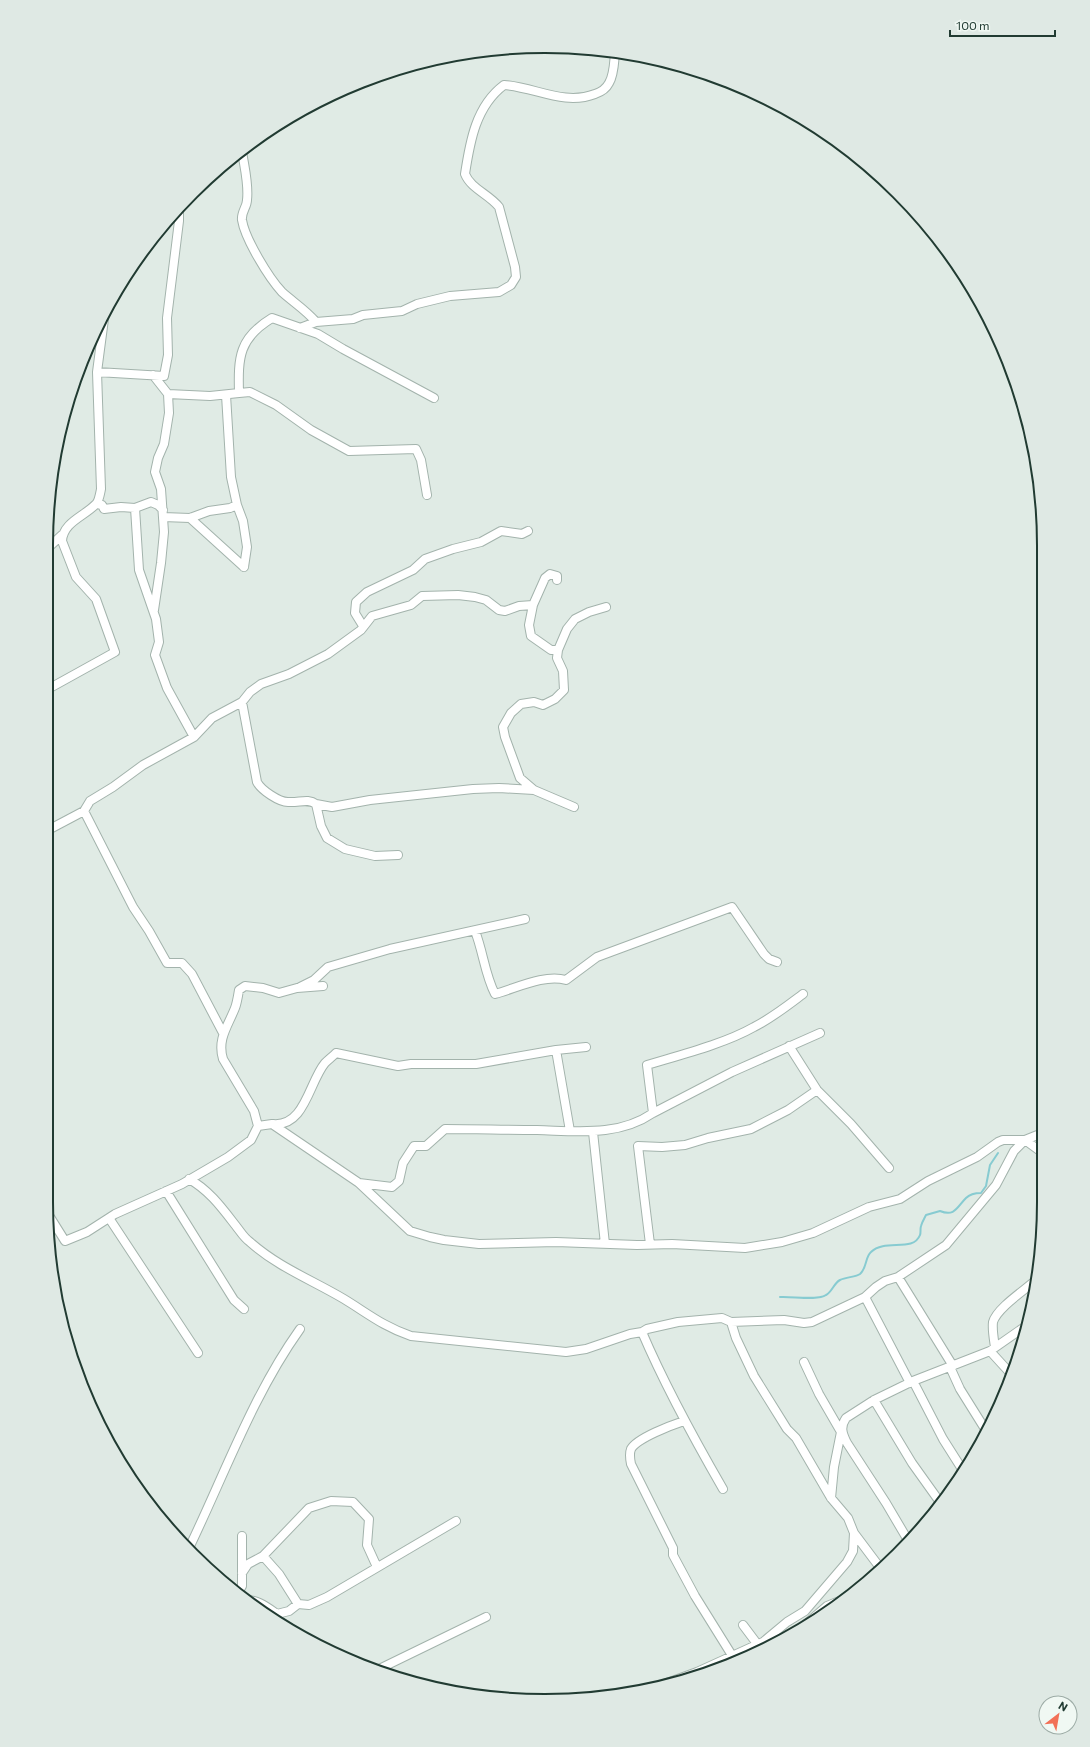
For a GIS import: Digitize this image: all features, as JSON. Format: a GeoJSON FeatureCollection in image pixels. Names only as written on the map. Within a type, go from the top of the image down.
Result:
{"type":"FeatureCollection","features":[{"type":"Feature","properties":{"kind":"street"},"geometry":{"type":"LineString","coordinates":[[300,328],[316,322],[353,319],[363,315],[402,311],[417,304],[450,296],[499,292],[510,285],[516,277],[515,267],[499,207],[493,199],[479,190],[468,180],[465,174],[472,135],[479,115],[489,99],[504,85],[515,85],[549,95],[572,99],[584,98],[604,90],[609,85],[612,77],[614,58]]}},
{"type":"Feature","properties":{"kind":"street"},"geometry":{"type":"LineString","coordinates":[[243,157],[248,201],[242,212],[242,221],[249,237],[259,259],[282,291],[316,322]]}},
{"type":"Feature","properties":{"kind":"street"},"geometry":{"type":"LineString","coordinates":[[97,372],[164,376],[168,355],[167,318],[179,217]]}},
{"type":"Feature","properties":{"kind":"street"},"geometry":{"type":"LineString","coordinates":[[239,393],[238,370],[242,349],[249,337],[272,318],[323,336],[342,349],[434,398]]}},
{"type":"Feature","properties":{"kind":"street"},"geometry":{"type":"LineString","coordinates":[[53,543],[76,519],[97,504],[101,489],[97,372],[103,330]]}},
{"type":"Feature","properties":{"kind":"street"},"geometry":{"type":"LineString","coordinates":[[153,375],[168,394],[168,421],[164,444],[158,458],[156,472],[161,489],[163,514],[161,563],[154,612]]}},
{"type":"Feature","properties":{"kind":"street"},"geometry":{"type":"LineString","coordinates":[[168,394],[210,396],[250,392],[276,405],[311,430],[349,451],[416,449],[421,460],[427,495]]}},
{"type":"Feature","properties":{"kind":"street"},"geometry":{"type":"LineString","coordinates":[[190,518],[244,567],[246,540],[243,521],[236,505],[231,477],[226,395]]}},
{"type":"Feature","properties":{"kind":"street"},"geometry":{"type":"LineString","coordinates":[[97,504],[102,505],[104,509],[121,507],[135,508],[151,502],[158,505],[163,514]]}},
{"type":"Feature","properties":{"kind":"street"},"geometry":{"type":"LineString","coordinates":[[163,514],[190,518],[209,511],[230,508],[236,505]]}},
{"type":"Feature","properties":{"kind":"street"},"geometry":{"type":"LineString","coordinates":[[135,508],[139,570],[154,612],[159,642],[155,655],[167,688],[194,737]]}},
{"type":"Feature","properties":{"kind":"street"},"geometry":{"type":"LineString","coordinates":[[364,626],[354,613],[356,602],[367,592],[413,570],[425,559],[453,549],[481,542],[501,531],[522,534],[528,531]]}},
{"type":"Feature","properties":{"kind":"street"},"geometry":{"type":"LineString","coordinates":[[53,686],[115,652],[96,599],[76,576],[62,541],[62,535]]}},
{"type":"Feature","properties":{"kind":"street"},"geometry":{"type":"LineString","coordinates":[[557,580],[557,576],[550,574],[545,578],[533,605],[529,625],[531,636],[551,650],[558,650]]}},
{"type":"Feature","properties":{"kind":"street"},"geometry":{"type":"LineString","coordinates":[[53,827],[84,811],[90,801],[143,766],[194,737],[212,718],[242,702],[250,692],[261,684],[289,674],[328,654],[364,626],[372,616],[411,605],[422,596],[458,595],[475,597],[486,600],[499,610],[505,611],[519,606],[533,605]]}},
{"type":"Feature","properties":{"kind":"street"},"geometry":{"type":"LineString","coordinates":[[574,807],[534,790],[520,778],[505,737],[503,727],[511,713],[520,704],[534,702],[542,705],[555,699],[564,690],[565,678],[557,658],[558,650],[567,629],[574,619],[589,612],[606,607]]}},
{"type":"Feature","properties":{"kind":"street"},"geometry":{"type":"LineString","coordinates":[[242,702],[257,782],[260,788],[288,802],[311,800],[316,804],[332,807],[370,800],[473,789],[534,790]]}},
{"type":"Feature","properties":{"kind":"street"},"geometry":{"type":"LineString","coordinates":[[316,804],[321,826],[327,838],[333,842],[345,849],[375,856],[398,855]]}},
{"type":"Feature","properties":{"kind":"street"},"geometry":{"type":"LineString","coordinates":[[84,811],[133,907],[149,931],[162,956],[167,963],[182,963],[192,974],[223,1033]]}},
{"type":"Feature","properties":{"kind":"street"},"geometry":{"type":"LineString","coordinates":[[475,931],[491,986],[495,994],[546,978],[555,977],[566,980],[597,957],[732,907],[764,954],[769,959],[777,962]]}},
{"type":"Feature","properties":{"kind":"street"},"geometry":{"type":"LineString","coordinates":[[54,1223],[65,1241],[80,1235],[109,1218],[189,1179],[228,1157],[251,1140],[258,1126],[254,1111],[223,1059],[220,1051],[223,1033],[235,1008],[239,990],[244,986],[263,988],[279,993],[297,988],[314,980],[328,967],[390,949],[525,919]]}},
{"type":"Feature","properties":{"kind":"street"},"geometry":{"type":"LineString","coordinates":[[297,988],[323,986]]}},
{"type":"Feature","properties":{"kind":"street"},"geometry":{"type":"LineString","coordinates":[[653,1113],[647,1064],[708,1046],[753,1028],[777,1014],[803,994]]}},
{"type":"Feature","properties":{"kind":"street"},"geometry":{"type":"LineString","coordinates":[[359,1182],[392,1187],[399,1180],[403,1163],[414,1146],[426,1146],[445,1129],[593,1132],[619,1128],[642,1120],[732,1072],[820,1033]]}},
{"type":"Feature","properties":{"kind":"street"},"geometry":{"type":"LineString","coordinates":[[789,1046],[818,1090],[851,1124],[889,1168]]}},
{"type":"Feature","properties":{"kind":"street"},"geometry":{"type":"LineString","coordinates":[[258,1126],[272,1124],[282,1125],[296,1115],[304,1104],[324,1064],[336,1053],[398,1066],[411,1064],[476,1064],[556,1050],[586,1047]]}},
{"type":"Feature","properties":{"kind":"street"},"geometry":{"type":"LineString","coordinates":[[556,1050],[570,1131]]}},
{"type":"Feature","properties":{"kind":"street"},"geometry":{"type":"LineString","coordinates":[[650,1244],[638,1146],[662,1147],[685,1145],[751,1128],[788,1110],[818,1090]]}},
{"type":"Feature","properties":{"kind":"street"},"geometry":{"type":"LineString","coordinates":[[272,1124],[359,1182],[410,1231],[444,1240],[479,1244],[556,1242],[745,1248],[782,1242],[813,1233],[869,1207],[900,1199],[928,1181],[977,1157],[1003,1140],[1026,1140],[1037,1149]]}},
{"type":"Feature","properties":{"kind":"street"},"geometry":{"type":"LineString","coordinates":[[593,1132],[605,1244]]}},
{"type":"Feature","properties":{"kind":"street"},"geometry":{"type":"LineString","coordinates":[[189,1179],[202,1186],[220,1205],[248,1241],[275,1262],[344,1299],[381,1324],[396,1331],[411,1336],[566,1352],[586,1349],[630,1334],[642,1332],[647,1329],[678,1322],[722,1318],[731,1322],[784,1320],[804,1323],[812,1322],[865,1297],[885,1281],[898,1277],[946,1245],[996,1186],[1014,1151],[1026,1140],[1037,1135]]}},
{"type":"Feature","properties":{"kind":"street"},"geometry":{"type":"LineString","coordinates":[[166,1191],[234,1300],[244,1309]]}},
{"type":"Feature","properties":{"kind":"street"},"geometry":{"type":"LineString","coordinates":[[109,1218],[198,1353]]}},
{"type":"Feature","properties":{"kind":"street"},"geometry":{"type":"LineString","coordinates":[[898,1277],[951,1367],[960,1389],[983,1426]]}},
{"type":"Feature","properties":{"kind":"street"},"geometry":{"type":"LineString","coordinates":[[1008,1369],[992,1349],[994,1320],[999,1312],[1030,1285]]}},
{"type":"Feature","properties":{"kind":"street"},"geometry":{"type":"LineString","coordinates":[[865,1297],[911,1382],[960,1466]]}},
{"type":"Feature","properties":{"kind":"street"},"geometry":{"type":"LineString","coordinates":[[731,1322],[736,1338],[754,1376],[787,1429],[796,1438],[831,1498],[848,1518],[854,1533],[877,1565]]}},
{"type":"Feature","properties":{"kind":"street"},"geometry":{"type":"LineString","coordinates":[[191,1544],[264,1388],[285,1349],[300,1329]]}},
{"type":"Feature","properties":{"kind":"street"},"geometry":{"type":"LineString","coordinates":[[642,1332],[661,1376],[684,1421],[723,1488]]}},
{"type":"Feature","properties":{"kind":"street"},"geometry":{"type":"LineString","coordinates":[[831,1498],[834,1467],[841,1432],[846,1418],[874,1400],[911,1382],[951,1367],[1018,1336]]}},
{"type":"Feature","properties":{"kind":"street"},"geometry":{"type":"LineString","coordinates":[[804,1362],[819,1394],[841,1432],[906,1536]]}},
{"type":"Feature","properties":{"kind":"street"},"geometry":{"type":"LineString","coordinates":[[874,1400],[912,1463],[937,1499]]}},
{"type":"Feature","properties":{"kind":"street"},"geometry":{"type":"LineString","coordinates":[[684,1421],[666,1427],[645,1438],[632,1448],[630,1456],[631,1464],[673,1548],[673,1554],[676,1562],[730,1658]]}},
{"type":"Feature","properties":{"kind":"street"},"geometry":{"type":"LineString","coordinates":[[242,1573],[248,1564],[263,1556],[308,1508],[331,1501],[353,1502],[369,1519],[367,1545],[377,1567]]}},
{"type":"Feature","properties":{"kind":"street"},"geometry":{"type":"LineString","coordinates":[[261,1603],[277,1614],[290,1611],[298,1604],[309,1605],[327,1597],[456,1521]]}},
{"type":"Feature","properties":{"kind":"street"},"geometry":{"type":"LineString","coordinates":[[754,1647],[787,1622],[805,1611],[817,1598],[847,1562],[853,1551],[854,1533]]}},
{"type":"Feature","properties":{"kind":"street"},"geometry":{"type":"LineString","coordinates":[[241,1588],[242,1586],[242,1536]]}},
{"type":"Feature","properties":{"kind":"street"},"geometry":{"type":"LineString","coordinates":[[263,1556],[279,1574],[298,1604]]}},
{"type":"Feature","properties":{"kind":"street"},"geometry":{"type":"LineString","coordinates":[[384,1667],[486,1617]]}},
{"type":"Feature","properties":{"kind":"street"},"geometry":{"type":"LineString","coordinates":[[743,1625],[758,1645]]}},
{"type":"Feature","properties":{"kind":"waterway"},"geometry":{"type":"LineString","coordinates":[[780,1297],[822,1297],[828,1294],[840,1280],[860,1274],[864,1269],[869,1254],[877,1248],[884,1246],[905,1245],[916,1240],[920,1235],[921,1225],[926,1215],[940,1211],[945,1213],[952,1212],[968,1197],[973,1194],[981,1193],[986,1186],[990,1165],[998,1153]]}}]}
